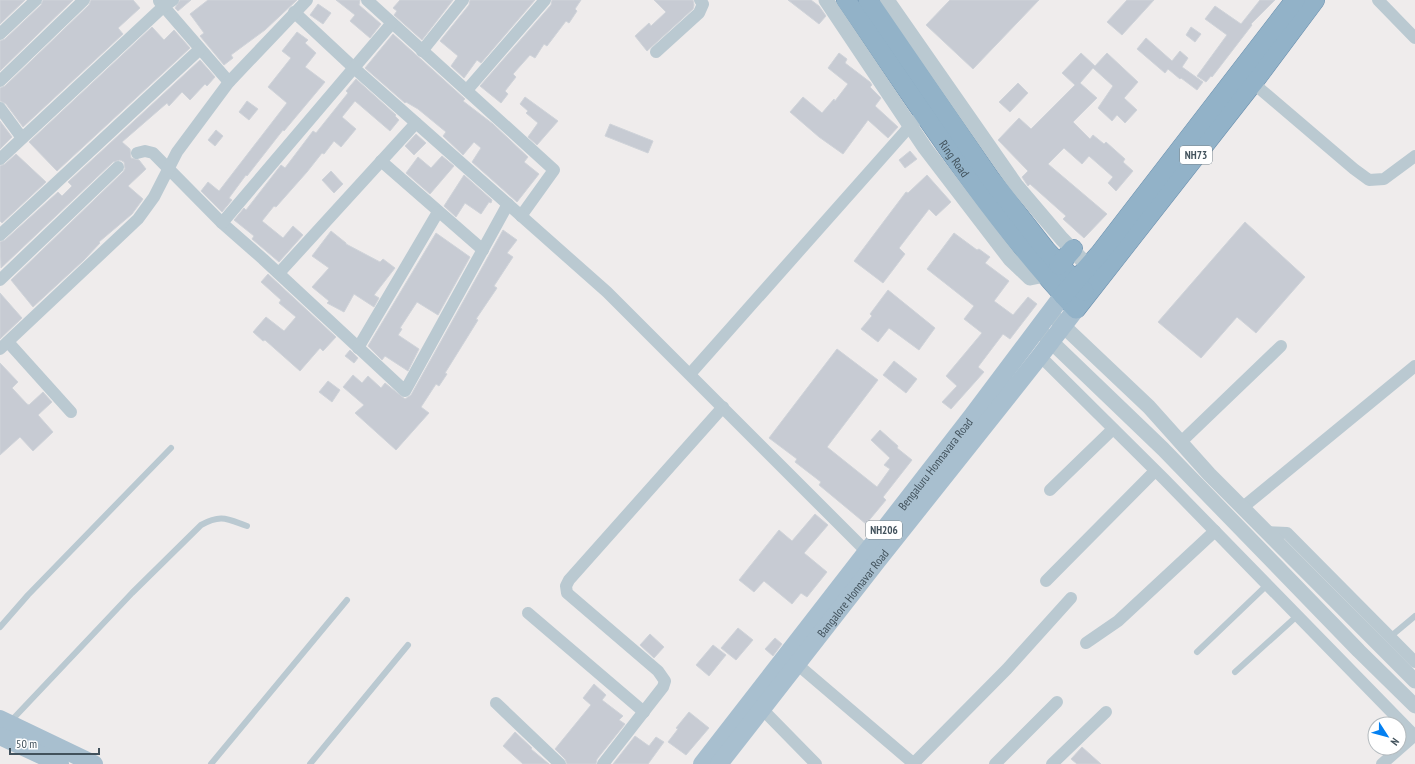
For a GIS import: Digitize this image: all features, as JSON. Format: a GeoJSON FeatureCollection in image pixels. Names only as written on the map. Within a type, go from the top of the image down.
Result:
{"type":"FeatureCollection","features":[{"type":"Feature","properties":{"kind":"highway","name":"Ring Road"},"geometry":{"type":"LineString","coordinates":[[846,0],[977,188],[1075,295]]}},
{"type":"Feature","properties":{"kind":"highway","name":"Ring Road"},"geometry":{"type":"LineString","coordinates":[[868,0],[921,63],[978,146],[1052,270]]}},
{"type":"Feature","properties":{"kind":"highway","name":"NH73"},"geometry":{"type":"LineString","coordinates":[[1075,295],[1088,266],[1295,0]]}},
{"type":"Feature","properties":{"kind":"highway","name":"NH73"},"geometry":{"type":"LineString","coordinates":[[1075,295],[1253,83],[1315,0]]}},
{"type":"Feature","properties":{"kind":"highway"},"geometry":{"type":"LineString","coordinates":[[1052,270],[1073,249]]}},
{"type":"Feature","properties":{"kind":"main road","name":"Bangalore Honnavar Road"},"geometry":{"type":"LineString","coordinates":[[720,764],[762,709],[798,666],[878,560],[1051,342],[1057,319],[1075,295]]}},
{"type":"Feature","properties":{"kind":"main road","name":"Bengaluru Honnavara Road"},"geometry":{"type":"LineString","coordinates":[[702,764],[1038,329],[1057,319]]}},
{"type":"Feature","properties":{"kind":"main road"},"geometry":{"type":"LineString","coordinates":[[3,726],[60,764]]}},
{"type":"Feature","properties":{"kind":"main road"},"geometry":{"type":"LineString","coordinates":[[3,726],[94,764]]}},
{"type":"Feature","properties":{"kind":"street"},"geometry":{"type":"LineString","coordinates":[[0,34],[36,0]]}},
{"type":"Feature","properties":{"kind":"street"},"geometry":{"type":"LineString","coordinates":[[0,82],[84,0]]}},
{"type":"Feature","properties":{"kind":"street"},"geometry":{"type":"LineString","coordinates":[[71,412],[4,346],[138,219],[154,197],[177,152],[229,82],[306,0]]}},
{"type":"Feature","properties":{"kind":"street"},"geometry":{"type":"LineString","coordinates":[[367,0],[554,170],[521,216]]}},
{"type":"Feature","properties":{"kind":"street"},"geometry":{"type":"LineString","coordinates":[[422,51],[462,0]]}},
{"type":"Feature","properties":{"kind":"street"},"geometry":{"type":"LineString","coordinates":[[467,90],[546,0]]}},
{"type":"Feature","properties":{"kind":"street"},"geometry":{"type":"LineString","coordinates":[[656,52],[699,14],[702,4],[700,0]]}},
{"type":"Feature","properties":{"kind":"street"},"geometry":{"type":"LineString","coordinates":[[826,0],[910,126],[962,198],[1010,259],[1030,278],[1052,270]]}},
{"type":"Feature","properties":{"kind":"street"},"geometry":{"type":"LineString","coordinates":[[886,0],[921,63]]}},
{"type":"Feature","properties":{"kind":"street"},"geometry":{"type":"LineString","coordinates":[[1378,0],[1415,38]]}},
{"type":"Feature","properties":{"kind":"street"},"geometry":{"type":"LineString","coordinates":[[0,159],[165,2],[200,49],[229,82]]}},
{"type":"Feature","properties":{"kind":"street"},"geometry":{"type":"LineString","coordinates":[[294,12],[354,68],[607,292],[867,552]]}},
{"type":"Feature","properties":{"kind":"street"},"geometry":{"type":"LineString","coordinates":[[222,223],[392,23]]}},
{"type":"Feature","properties":{"kind":"street"},"geometry":{"type":"LineString","coordinates":[[0,235],[200,49]]}},
{"type":"Feature","properties":{"kind":"street"},"geometry":{"type":"LineString","coordinates":[[1253,83],[1369,180],[1384,179],[1415,156]]}},
{"type":"Feature","properties":{"kind":"street"},"geometry":{"type":"LineString","coordinates":[[0,108],[22,138]]}},
{"type":"Feature","properties":{"kind":"street"},"geometry":{"type":"LineString","coordinates":[[690,374],[910,126],[924,113]]}},
{"type":"Feature","properties":{"kind":"street"},"geometry":{"type":"LineString","coordinates":[[278,273],[416,123]]}},
{"type":"Feature","properties":{"kind":"street"},"geometry":{"type":"LineString","coordinates":[[978,146],[1016,185],[1088,266]]}},
{"type":"Feature","properties":{"kind":"street"},"geometry":{"type":"LineString","coordinates":[[137,153],[145,151],[153,153],[168,170],[222,223],[405,391],[508,204]]}},
{"type":"Feature","properties":{"kind":"street"},"geometry":{"type":"LineString","coordinates":[[381,161],[483,250]]}},
{"type":"Feature","properties":{"kind":"street"},"geometry":{"type":"LineString","coordinates":[[0,280],[118,167]]}},
{"type":"Feature","properties":{"kind":"street"},"geometry":{"type":"LineString","coordinates":[[358,348],[438,212]]}},
{"type":"Feature","properties":{"kind":"street"},"geometry":{"type":"LineString","coordinates":[[1057,319],[1149,407],[1242,508],[1415,681]]}},
{"type":"Feature","properties":{"kind":"street"},"geometry":{"type":"LineString","coordinates":[[1038,329],[1163,449],[1415,706]]}},
{"type":"Feature","properties":{"kind":"street"},"geometry":{"type":"LineString","coordinates":[[1181,442],[1281,346]]}},
{"type":"Feature","properties":{"kind":"street"},"geometry":{"type":"LineString","coordinates":[[1040,356],[1156,471],[1415,735],[1382,764]]}},
{"type":"Feature","properties":{"kind":"street"},"geometry":{"type":"LineString","coordinates":[[1242,508],[1415,366]]}},
{"type":"Feature","properties":{"kind":"street"},"geometry":{"type":"LineString","coordinates":[[603,764],[663,687],[665,680],[663,676],[567,593],[566,586],[568,580],[723,407]]}},
{"type":"Feature","properties":{"kind":"street"},"geometry":{"type":"LineString","coordinates":[[1050,490],[1113,429]]}},
{"type":"Feature","properties":{"kind":"street"},"geometry":{"type":"LineString","coordinates":[[1046,581],[1156,471]]}},
{"type":"Feature","properties":{"kind":"street"},"geometry":{"type":"LineString","coordinates":[[1086,643],[1118,621],[1215,531]]}},
{"type":"Feature","properties":{"kind":"street"},"geometry":{"type":"LineString","coordinates":[[1266,532],[1287,533],[1415,662]]}},
{"type":"Feature","properties":{"kind":"street"},"geometry":{"type":"LineString","coordinates":[[798,666],[913,764],[1007,669],[1071,598]]}},
{"type":"Feature","properties":{"kind":"street"},"geometry":{"type":"LineString","coordinates":[[528,613],[644,712]]}},
{"type":"Feature","properties":{"kind":"street"},"geometry":{"type":"LineString","coordinates":[[995,764],[1057,702]]}},
{"type":"Feature","properties":{"kind":"street"},"geometry":{"type":"LineString","coordinates":[[496,703],[560,764]]}},
{"type":"Feature","properties":{"kind":"street"},"geometry":{"type":"LineString","coordinates":[[762,709],[816,764]]}},
{"type":"Feature","properties":{"kind":"street"},"geometry":{"type":"LineString","coordinates":[[1052,764],[1106,712]]}},
{"type":"Feature","properties":{"kind":"lane"},"geometry":{"type":"LineString","coordinates":[[0,627],[28,595],[171,448]]}},
{"type":"Feature","properties":{"kind":"lane"},"geometry":{"type":"LineString","coordinates":[[3,726],[132,593],[201,525],[211,519],[221,517],[247,526]]}},
{"type":"Feature","properties":{"kind":"lane"},"geometry":{"type":"LineString","coordinates":[[1197,652],[1267,585]]}},
{"type":"Feature","properties":{"kind":"lane"},"geometry":{"type":"LineString","coordinates":[[212,764],[347,600]]}},
{"type":"Feature","properties":{"kind":"lane"},"geometry":{"type":"LineString","coordinates":[[1235,672],[1297,616]]}},
{"type":"Feature","properties":{"kind":"lane"},"geometry":{"type":"LineString","coordinates":[[1390,636],[1415,616]]}},
{"type":"Feature","properties":{"kind":"lane"},"geometry":{"type":"LineString","coordinates":[[310,764],[408,645]]}},
{"type":"Feature","properties":{"kind":"building"},"geometry":{"type":"Polygon","coordinates":[[[0,0],[25,0],[0,24],[0,0]]]}},
{"type":"Feature","properties":{"kind":"building"},"geometry":{"type":"Polygon","coordinates":[[[43,0],[73,0],[0,71],[0,41],[5,39],[41,5],[43,0]]]}},
{"type":"Feature","properties":{"kind":"building"},"geometry":{"type":"Polygon","coordinates":[[[91,0],[133,0],[140,8],[118,28],[123,34],[23,127],[6,104],[0,101],[0,88],[5,86],[89,5],[91,0]]]}},
{"type":"Feature","properties":{"kind":"building"},"geometry":{"type":"Polygon","coordinates":[[[180,0],[191,0],[178,11],[175,8],[180,0]]]}},
{"type":"Feature","properties":{"kind":"building"},"geometry":{"type":"Polygon","coordinates":[[[208,0],[297,0],[265,30],[231,55],[233,58],[224,65],[200,36],[204,33],[190,14],[208,0]]]}},
{"type":"Feature","properties":{"kind":"building"},"geometry":{"type":"Polygon","coordinates":[[[336,0],[360,0],[359,5],[381,24],[370,38],[350,21],[355,15],[336,0]]]}},
{"type":"Feature","properties":{"kind":"building"},"geometry":{"type":"Polygon","coordinates":[[[400,0],[453,0],[422,40],[394,15],[397,11],[393,8],[400,0]]]}},
{"type":"Feature","properties":{"kind":"building"},"geometry":{"type":"Polygon","coordinates":[[[470,0],[535,0],[481,63],[477,60],[464,78],[451,66],[458,56],[440,41],[469,5],[470,0]]]}},
{"type":"Feature","properties":{"kind":"building"},"geometry":{"type":"Polygon","coordinates":[[[552,0],[581,0],[575,9],[577,11],[569,23],[566,21],[547,46],[544,44],[535,58],[530,55],[513,74],[516,77],[505,91],[508,94],[501,103],[480,86],[551,5],[552,0]]]}},
{"type":"Feature","properties":{"kind":"building"},"geometry":{"type":"Polygon","coordinates":[[[654,0],[693,0],[694,5],[693,9],[647,51],[635,36],[649,23],[651,26],[666,12],[654,0]]]}},
{"type":"Feature","properties":{"kind":"building"},"geometry":{"type":"Polygon","coordinates":[[[788,0],[811,0],[819,6],[826,16],[819,24],[788,0]]]}},
{"type":"Feature","properties":{"kind":"building"},"geometry":{"type":"Polygon","coordinates":[[[950,0],[1039,0],[973,69],[926,25],[950,0]]]}},
{"type":"Feature","properties":{"kind":"building"},"geometry":{"type":"Polygon","coordinates":[[[1127,0],[1154,0],[1122,35],[1107,22],[1127,0]]]}},
{"type":"Feature","properties":{"kind":"building"},"geometry":{"type":"Polygon","coordinates":[[[1260,0],[1275,0],[1251,24],[1252,25],[1212,77],[1211,76],[1206,82],[1197,76],[1227,35],[1205,19],[1215,6],[1241,24],[1260,0]]]}},
{"type":"Feature","properties":{"kind":"building"},"geometry":{"type":"Polygon","coordinates":[[[318,4],[331,13],[323,24],[310,15],[318,4]]]}},
{"type":"Feature","properties":{"kind":"building"},"geometry":{"type":"Polygon","coordinates":[[[152,27],[164,40],[174,30],[190,48],[57,171],[29,142],[152,27]]]}},
{"type":"Feature","properties":{"kind":"building"},"geometry":{"type":"Polygon","coordinates":[[[1191,27],[1201,34],[1195,42],[1186,35],[1191,27]]]}},
{"type":"Feature","properties":{"kind":"building"},"geometry":{"type":"Polygon","coordinates":[[[297,32],[308,40],[305,43],[316,53],[305,67],[325,82],[284,131],[283,130],[247,176],[246,175],[229,198],[232,200],[222,212],[201,191],[208,182],[219,191],[287,103],[268,87],[291,58],[282,51],[297,32]]]}},
{"type":"Feature","properties":{"kind":"building"},"geometry":{"type":"Polygon","coordinates":[[[393,34],[465,99],[463,101],[493,124],[528,157],[524,162],[539,174],[517,202],[472,162],[481,148],[474,142],[463,155],[443,136],[446,132],[418,109],[406,102],[405,103],[365,68],[393,34]]]}},
{"type":"Feature","properties":{"kind":"building"},"geometry":{"type":"Polygon","coordinates":[[[1146,38],[1172,61],[1180,51],[1188,58],[1182,67],[1203,82],[1197,90],[1168,69],[1165,73],[1137,49],[1146,38]]]}},
{"type":"Feature","properties":{"kind":"building"},"geometry":{"type":"Polygon","coordinates":[[[839,53],[847,59],[845,63],[870,82],[872,85],[870,87],[881,98],[875,106],[898,127],[888,138],[868,120],[843,154],[819,137],[790,112],[803,97],[822,113],[834,99],[835,101],[848,84],[828,68],[839,53]]]}},
{"type":"Feature","properties":{"kind":"building"},"geometry":{"type":"Polygon","coordinates":[[[1081,53],[1095,66],[1107,53],[1138,82],[1124,98],[1137,110],[1125,123],[1117,115],[1112,121],[1098,108],[1113,86],[1093,68],[1080,83],[1097,98],[1073,122],[1090,139],[1093,135],[1104,144],[1106,142],[1125,159],[1123,162],[1133,171],[1116,191],[1108,183],[1113,177],[1089,156],[1082,164],[1064,148],[1048,164],[1107,214],[1084,238],[1063,219],[1066,216],[1030,184],[1028,186],[1022,177],[1028,171],[998,140],[1019,118],[1031,129],[1075,85],[1062,73],[1081,53]]]}},
{"type":"Feature","properties":{"kind":"building"},"geometry":{"type":"Polygon","coordinates":[[[200,60],[215,77],[207,86],[205,84],[190,100],[182,92],[169,106],[167,103],[122,142],[130,149],[131,158],[139,160],[146,169],[128,186],[143,199],[132,214],[99,242],[100,243],[84,260],[33,307],[11,280],[123,172],[125,169],[124,162],[120,160],[113,162],[1,268],[0,242],[5,240],[58,192],[62,196],[72,186],[68,182],[200,60]]]}},
{"type":"Feature","properties":{"kind":"building"},"geometry":{"type":"Polygon","coordinates":[[[356,79],[396,115],[395,116],[399,120],[390,131],[355,101],[342,117],[356,129],[341,147],[334,141],[324,154],[322,153],[307,172],[276,207],[274,206],[262,221],[283,238],[293,226],[303,235],[279,262],[252,239],[254,236],[234,220],[244,208],[246,210],[281,165],[285,168],[313,131],[316,133],[348,93],[346,91],[356,79]]]}},
{"type":"Feature","properties":{"kind":"building"},"geometry":{"type":"Polygon","coordinates":[[[1018,83],[1028,93],[1010,112],[999,102],[1018,83]]]}},
{"type":"Feature","properties":{"kind":"building"},"geometry":{"type":"Polygon","coordinates":[[[525,97],[558,121],[537,145],[528,137],[538,123],[526,113],[528,111],[520,104],[525,97]]]}},
{"type":"Feature","properties":{"kind":"building"},"geometry":{"type":"Polygon","coordinates":[[[247,101],[258,109],[249,120],[239,112],[247,101]]]}},
{"type":"Feature","properties":{"kind":"building"},"geometry":{"type":"Polygon","coordinates":[[[0,121],[12,137],[0,149],[0,121]]]}},
{"type":"Feature","properties":{"kind":"building"},"geometry":{"type":"Polygon","coordinates":[[[610,124],[653,141],[648,153],[605,136],[610,124]]]}},
{"type":"Feature","properties":{"kind":"building"},"geometry":{"type":"Polygon","coordinates":[[[216,130],[223,136],[215,146],[208,140],[216,130]]]}},
{"type":"Feature","properties":{"kind":"building"},"geometry":{"type":"Polygon","coordinates":[[[416,134],[426,143],[414,155],[405,146],[416,134]]]}},
{"type":"Feature","properties":{"kind":"building"},"geometry":{"type":"Polygon","coordinates":[[[910,151],[917,159],[905,168],[899,160],[910,151]]]}},
{"type":"Feature","properties":{"kind":"building"},"geometry":{"type":"Polygon","coordinates":[[[16,154],[46,182],[2,223],[0,221],[0,166],[5,164],[16,154]]]}},
{"type":"Feature","properties":{"kind":"building"},"geometry":{"type":"Polygon","coordinates":[[[442,156],[454,166],[430,194],[406,173],[418,157],[431,168],[442,156]]]}},
{"type":"Feature","properties":{"kind":"building"},"geometry":{"type":"Polygon","coordinates":[[[331,171],[343,184],[334,193],[322,180],[331,171]]]}},
{"type":"Feature","properties":{"kind":"building"},"geometry":{"type":"Polygon","coordinates":[[[464,175],[492,200],[481,214],[465,203],[456,217],[444,206],[464,175]]]}},
{"type":"Feature","properties":{"kind":"building"},"geometry":{"type":"Polygon","coordinates":[[[927,175],[951,202],[936,216],[929,209],[899,248],[905,254],[883,283],[854,261],[906,192],[908,193],[927,175]]]}},
{"type":"Feature","properties":{"kind":"building"},"geometry":{"type":"Polygon","coordinates":[[[1245,222],[1305,277],[1256,333],[1237,317],[1201,358],[1158,322],[1245,222]]]}},
{"type":"Feature","properties":{"kind":"building"},"geometry":{"type":"Polygon","coordinates":[[[503,230],[517,240],[507,253],[513,257],[494,286],[497,288],[476,319],[478,320],[445,373],[447,374],[439,386],[436,384],[421,407],[429,413],[396,450],[355,413],[364,405],[343,387],[353,375],[362,383],[368,376],[381,388],[385,383],[405,399],[411,395],[503,230]]]}},
{"type":"Feature","properties":{"kind":"building"},"geometry":{"type":"Polygon","coordinates":[[[331,231],[346,244],[380,262],[383,259],[395,268],[374,295],[379,298],[374,307],[354,294],[344,312],[327,303],[329,301],[312,287],[329,268],[312,256],[331,231]]]}},
{"type":"Feature","properties":{"kind":"building"},"geometry":{"type":"Polygon","coordinates":[[[436,233],[470,257],[438,315],[417,302],[400,328],[402,329],[398,335],[419,349],[408,371],[385,356],[382,360],[368,346],[436,233]]]}},
{"type":"Feature","properties":{"kind":"building"},"geometry":{"type":"Polygon","coordinates":[[[954,233],[977,250],[979,249],[990,257],[985,263],[1009,281],[994,301],[1013,315],[1028,297],[1037,304],[1010,339],[1003,334],[978,367],[984,372],[951,409],[942,402],[957,386],[946,376],[982,333],[964,319],[974,306],[927,269],[954,233]]]}},
{"type":"Feature","properties":{"kind":"building"},"geometry":{"type":"Polygon","coordinates":[[[268,274],[336,337],[323,351],[320,348],[300,371],[265,340],[263,341],[253,332],[266,317],[284,331],[296,317],[279,303],[281,300],[261,282],[268,274]]]}},
{"type":"Feature","properties":{"kind":"building"},"geometry":{"type":"Polygon","coordinates":[[[888,290],[935,328],[919,350],[889,328],[878,342],[861,329],[872,316],[870,314],[888,290]]]}},
{"type":"Feature","properties":{"kind":"building"},"geometry":{"type":"Polygon","coordinates":[[[0,293],[22,318],[0,339],[0,293]]]}},
{"type":"Feature","properties":{"kind":"building"},"geometry":{"type":"Polygon","coordinates":[[[837,349],[878,380],[827,447],[877,487],[890,469],[884,465],[890,458],[871,440],[880,430],[898,446],[897,448],[912,460],[883,497],[886,500],[866,524],[819,485],[821,482],[795,462],[797,459],[769,438],[837,349]]]}},
{"type":"Feature","properties":{"kind":"building"},"geometry":{"type":"Polygon","coordinates":[[[350,350],[358,358],[354,363],[345,356],[350,350]]]}},
{"type":"Feature","properties":{"kind":"building"},"geometry":{"type":"Polygon","coordinates":[[[894,361],[917,379],[906,393],[883,375],[894,361]]]}},
{"type":"Feature","properties":{"kind":"building"},"geometry":{"type":"Polygon","coordinates":[[[0,363],[18,382],[12,388],[27,404],[29,405],[43,392],[52,402],[38,415],[53,432],[33,451],[20,437],[0,455],[0,363]]]}},
{"type":"Feature","properties":{"kind":"building"},"geometry":{"type":"Polygon","coordinates":[[[328,381],[340,390],[332,402],[319,392],[328,381]]]}},
{"type":"Feature","properties":{"kind":"building"},"geometry":{"type":"Polygon","coordinates":[[[815,514],[828,525],[804,553],[827,572],[807,597],[801,593],[792,604],[764,581],[754,592],[739,580],[779,530],[792,541],[815,514]]]}},
{"type":"Feature","properties":{"kind":"building"},"geometry":{"type":"Polygon","coordinates":[[[738,628],[753,640],[736,660],[721,648],[738,628]]]}},
{"type":"Feature","properties":{"kind":"building"},"geometry":{"type":"Polygon","coordinates":[[[650,634],[664,647],[654,658],[640,645],[650,634]]]}},
{"type":"Feature","properties":{"kind":"building"},"geometry":{"type":"Polygon","coordinates":[[[775,638],[782,644],[773,656],[765,649],[775,638]]]}},
{"type":"Feature","properties":{"kind":"building"},"geometry":{"type":"Polygon","coordinates":[[[713,645],[726,655],[709,676],[696,665],[713,645]]]}},
{"type":"Feature","properties":{"kind":"building"},"geometry":{"type":"Polygon","coordinates":[[[594,684],[606,695],[602,700],[623,716],[619,720],[625,724],[597,759],[596,764],[567,764],[565,759],[555,749],[591,705],[583,698],[594,684]]]}},
{"type":"Feature","properties":{"kind":"building"},"geometry":{"type":"Polygon","coordinates":[[[689,712],[709,728],[686,755],[668,742],[678,729],[676,728],[689,712]]]}},
{"type":"Feature","properties":{"kind":"building"},"geometry":{"type":"Polygon","coordinates":[[[515,732],[532,748],[531,749],[549,764],[523,764],[503,746],[515,732]]]}},
{"type":"Feature","properties":{"kind":"building"},"geometry":{"type":"Polygon","coordinates":[[[635,736],[649,746],[656,737],[664,742],[648,764],[613,764],[635,736]]]}},
{"type":"Feature","properties":{"kind":"building"},"geometry":{"type":"Polygon","coordinates":[[[1082,747],[1101,764],[1077,764],[1071,759],[1082,747]]]}}]}
